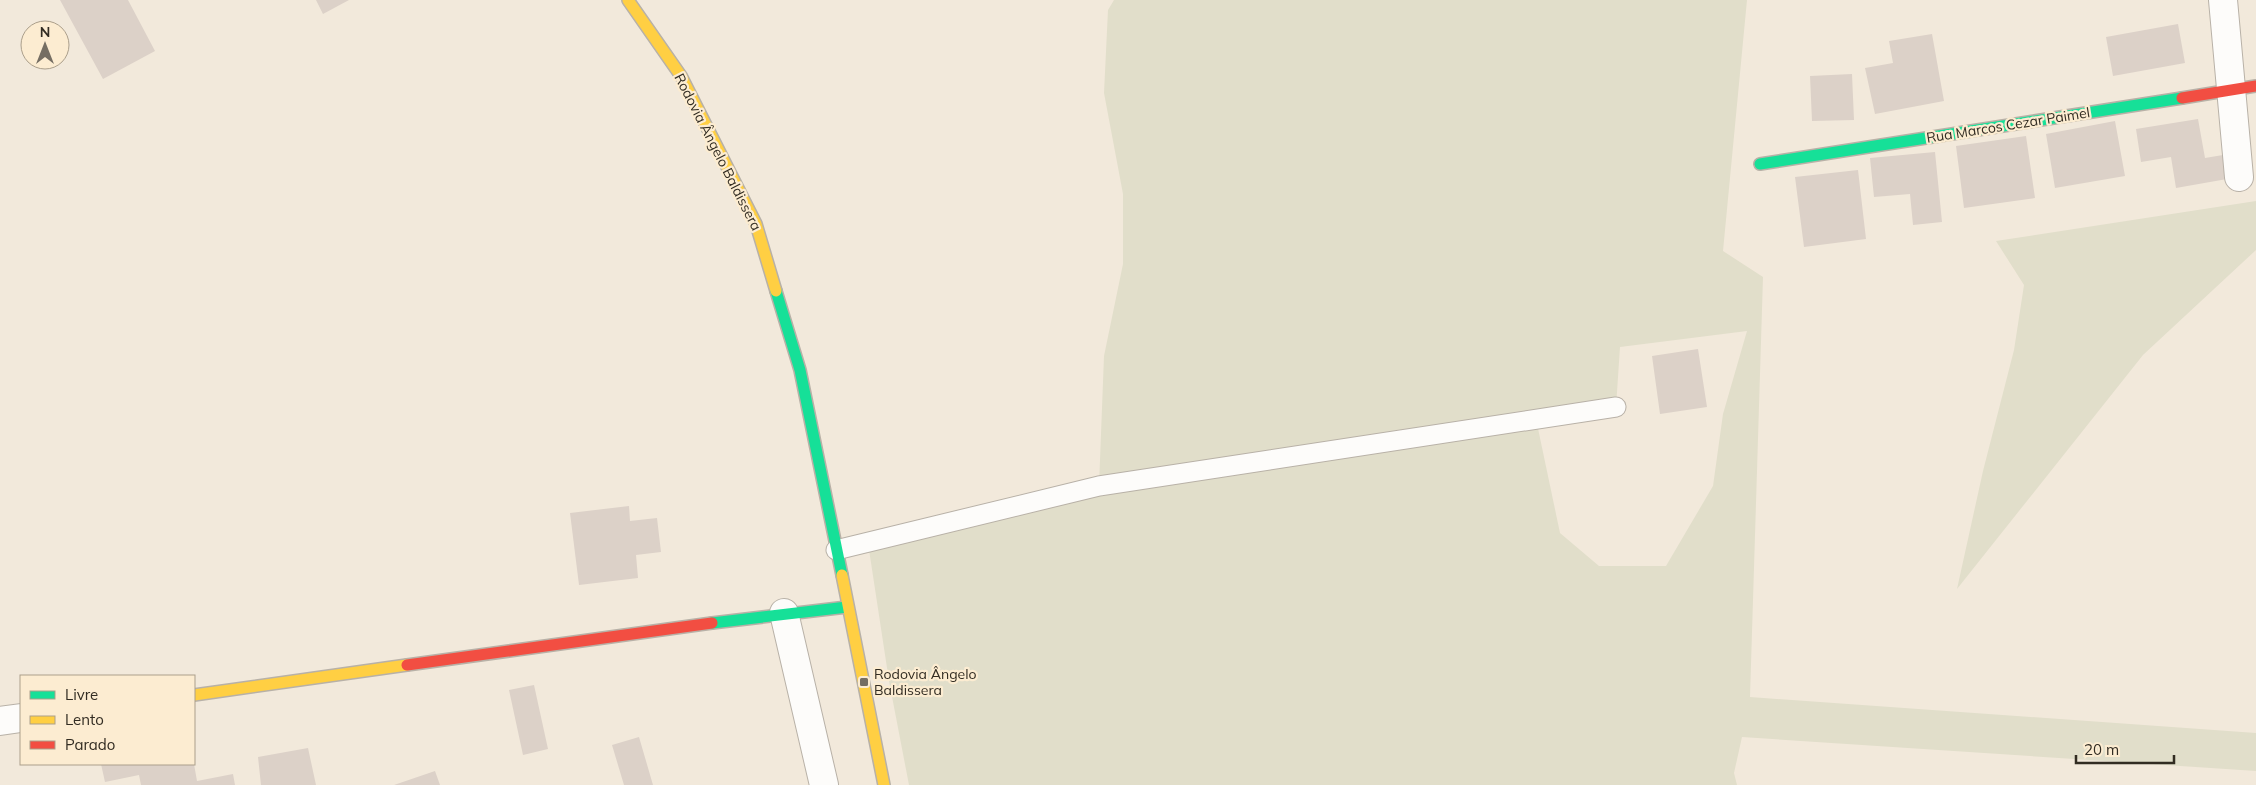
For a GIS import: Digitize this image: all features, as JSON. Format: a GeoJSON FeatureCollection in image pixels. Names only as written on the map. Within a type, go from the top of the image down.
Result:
{"type":"FeatureCollection","features":[{"type":"Feature","properties":{"kind":"street","name":"Rodovia Ângelo Baldissera"},"geometry":{"type":"LineString","coordinates":[[628,0],[681,76],[756,224],[800,370],[884,785]]}},
{"type":"Feature","properties":{"kind":"street"},"geometry":{"type":"LineString","coordinates":[[2223,0],[2243,88],[2239,177]]}},
{"type":"Feature","properties":{"kind":"street","name":"Rua Marcos Cezar Paimel"},"geometry":{"type":"LineString","coordinates":[[1760,164],[2243,88]]}},
{"type":"Feature","properties":{"kind":"street"},"geometry":{"type":"LineString","coordinates":[[195,694],[784,613],[847,607]]}},
{"type":"Feature","properties":{"kind":"street"},"geometry":{"type":"LineString","coordinates":[[784,613],[824,785]]}},
{"type":"Feature","properties":{"kind":"street"},"geometry":{"type":"LineString","coordinates":[[0,721],[20,718]]}},
{"type":"Feature","properties":{"kind":"lane"},"geometry":{"type":"LineString","coordinates":[[836,550],[1099,486],[1616,407]]}},
{"type":"Feature","properties":{"kind":"shaded area"},"geometry":{"type":"Polygon","coordinates":[[[1114,0],[1747,0],[1723,251],[1763,277],[1750,697],[2256,733],[2256,771],[1742,737],[1734,773],[1737,785],[909,785],[889,681],[868,543],[1099,486],[1104,356],[1123,264],[1123,194],[1104,93],[1108,10],[1114,0]],[[1747,331],[1620,347],[1616,407],[1536,419],[1560,533],[1599,566],[1666,566],[1713,486],[1723,414],[1747,331]]]}},
{"type":"Feature","properties":{"kind":"shaded area"},"geometry":{"type":"Polygon","coordinates":[[[2256,201],[2256,250],[2143,355],[1957,589],[1983,471],[2014,350],[2024,285],[1996,241],[2256,201]]]}},
{"type":"Feature","properties":{"kind":"building"},"geometry":{"type":"Polygon","coordinates":[[[60,0],[128,0],[155,51],[103,79],[60,0]]]}},
{"type":"Feature","properties":{"kind":"building"},"geometry":{"type":"Polygon","coordinates":[[[316,0],[349,0],[323,14],[316,0]]]}},
{"type":"Feature","properties":{"kind":"building"},"geometry":{"type":"Polygon","coordinates":[[[2178,24],[2185,63],[2113,76],[2106,37],[2178,24]]]}},
{"type":"Feature","properties":{"kind":"building"},"geometry":{"type":"Polygon","coordinates":[[[1932,34],[1944,101],[1875,114],[1865,68],[1893,63],[1889,41],[1932,34]]]}},
{"type":"Feature","properties":{"kind":"building"},"geometry":{"type":"Polygon","coordinates":[[[1852,74],[1854,120],[1812,121],[1810,76],[1852,74]]]}},
{"type":"Feature","properties":{"kind":"building"},"geometry":{"type":"Polygon","coordinates":[[[2198,119],[2205,158],[2223,155],[2227,179],[2176,188],[2171,157],[2141,162],[2136,129],[2198,119]]]}},
{"type":"Feature","properties":{"kind":"building"},"geometry":{"type":"Polygon","coordinates":[[[2115,121],[2125,176],[2055,188],[2046,134],[2115,121]]]}},
{"type":"Feature","properties":{"kind":"building"},"geometry":{"type":"Polygon","coordinates":[[[2026,136],[2035,198],[1964,208],[1956,146],[2026,136]]]}},
{"type":"Feature","properties":{"kind":"building"},"geometry":{"type":"Polygon","coordinates":[[[1935,152],[1942,222],[1913,225],[1910,194],[1874,197],[1870,158],[1935,152]]]}},
{"type":"Feature","properties":{"kind":"building"},"geometry":{"type":"Polygon","coordinates":[[[1858,170],[1866,239],[1804,247],[1795,177],[1858,170]]]}},
{"type":"Feature","properties":{"kind":"building"},"geometry":{"type":"Polygon","coordinates":[[[1698,349],[1707,407],[1660,414],[1652,356],[1698,349]]]}},
{"type":"Feature","properties":{"kind":"building"},"geometry":{"type":"Polygon","coordinates":[[[629,506],[630,521],[657,518],[661,552],[636,555],[638,578],[579,585],[570,513],[629,506]]]}},
{"type":"Feature","properties":{"kind":"building"},"geometry":{"type":"Polygon","coordinates":[[[534,685],[548,749],[523,755],[509,690],[534,685]]]}},
{"type":"Feature","properties":{"kind":"building"},"geometry":{"type":"Polygon","coordinates":[[[639,737],[653,785],[624,785],[612,745],[639,737]]]}},
{"type":"Feature","properties":{"kind":"building"},"geometry":{"type":"Polygon","coordinates":[[[308,748],[316,785],[261,785],[258,757],[308,748]]]}},
{"type":"Feature","properties":{"kind":"building"},"geometry":{"type":"Polygon","coordinates":[[[101,765],[194,765],[197,781],[233,774],[235,785],[141,785],[139,775],[105,782],[101,765]]]}},
{"type":"Feature","properties":{"kind":"building"},"geometry":{"type":"Polygon","coordinates":[[[435,771],[440,785],[394,785],[435,771]]]}},
{"type":"Feature","properties":{"kind":"traffic: fast"},"geometry":{"type":"LineString","coordinates":[[1760,164],[2182,98]]}},
{"type":"Feature","properties":{"kind":"traffic: fast"},"geometry":{"type":"LineString","coordinates":[[776,291],[800,370],[842,575]]}},
{"type":"Feature","properties":{"kind":"traffic: fast"},"geometry":{"type":"LineString","coordinates":[[712,623],[847,607]]}},
{"type":"Feature","properties":{"kind":"traffic: slow"},"geometry":{"type":"LineString","coordinates":[[628,0],[681,76],[756,224],[776,291]]}},
{"type":"Feature","properties":{"kind":"traffic: slow"},"geometry":{"type":"LineString","coordinates":[[842,575],[884,785]]}},
{"type":"Feature","properties":{"kind":"traffic: slow"},"geometry":{"type":"LineString","coordinates":[[195,695],[407,665]]}},
{"type":"Feature","properties":{"kind":"traffic: jam"},"geometry":{"type":"LineString","coordinates":[[2182,98],[2256,86]]}},
{"type":"Feature","properties":{"kind":"traffic: jam"},"geometry":{"type":"LineString","coordinates":[[407,665],[712,623]]}},
{"type":"Feature","properties":{"kind":"place","name":"Rodovia Ângelo Baldissera"},"geometry":{"type":"Point","coordinates":[864,682]}}]}
